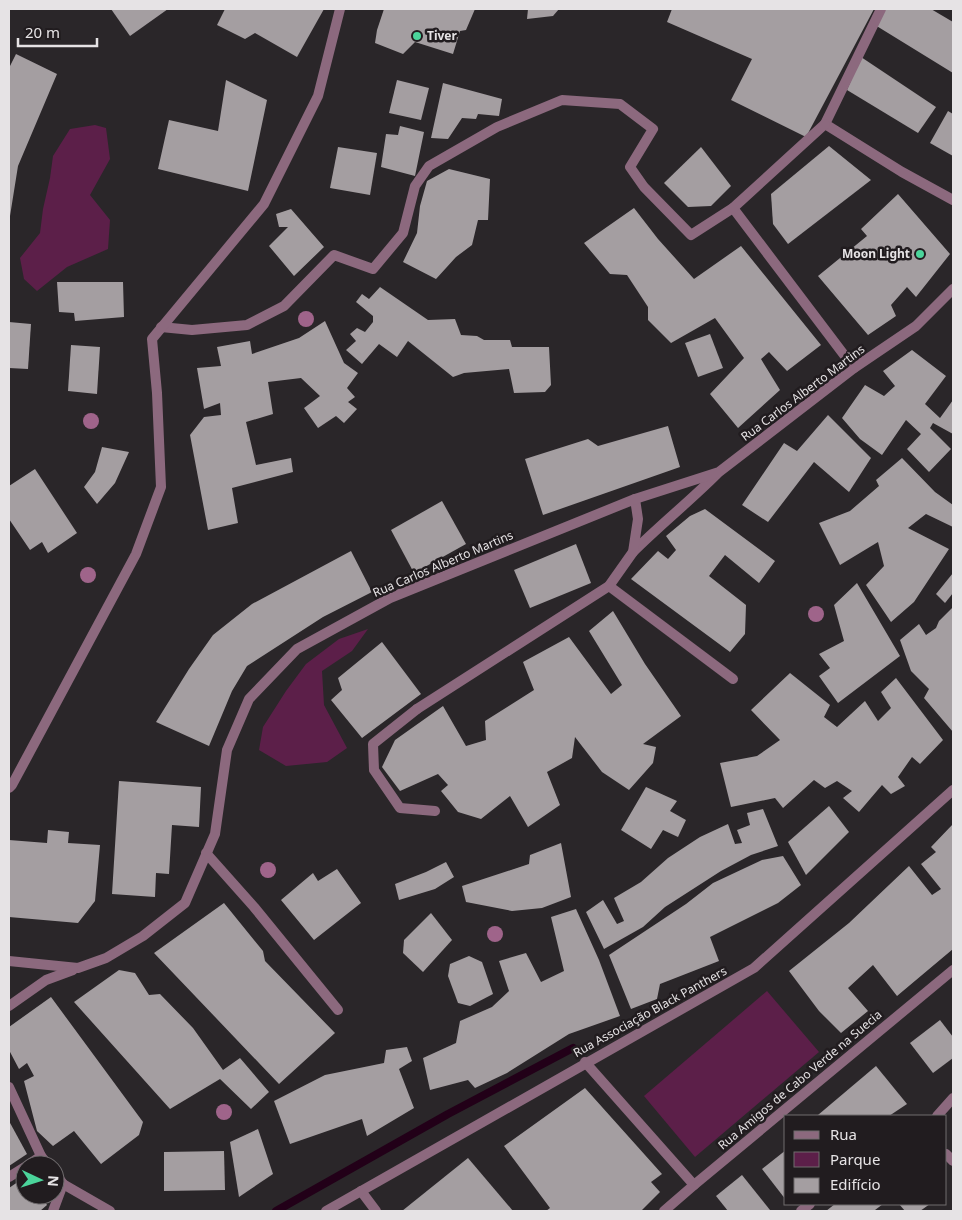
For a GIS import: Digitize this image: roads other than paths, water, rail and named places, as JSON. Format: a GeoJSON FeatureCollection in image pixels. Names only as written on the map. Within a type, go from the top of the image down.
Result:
{"type":"FeatureCollection","features":[{"type":"Feature","properties":{"kind":"street"},"geometry":{"type":"LineString","coordinates":[[9,788],[136,554],[161,487],[157,393],[152,339],[264,204],[318,96],[340,9]]}},
{"type":"Feature","properties":{"kind":"street"},"geometry":{"type":"LineString","coordinates":[[161,327],[192,330],[247,324],[284,306],[334,255],[373,269],[404,233],[415,186],[429,166],[497,127],[562,100],[620,104],[653,129],[630,167],[644,188],[691,235],[733,208],[825,124],[881,9]]}},
{"type":"Feature","properties":{"kind":"street"},"geometry":{"type":"LineString","coordinates":[[825,124],[902,172],[953,200]]}},
{"type":"Feature","properties":{"kind":"street"},"geometry":{"type":"LineString","coordinates":[[733,208],[854,368]]}},
{"type":"Feature","properties":{"kind":"street","name":"Rua Carlos Alberto Martins"},"geometry":{"type":"LineString","coordinates":[[9,961],[78,968],[106,958],[143,936],[184,903],[214,834],[227,750],[249,698],[297,649],[390,598],[635,499],[719,472],[854,368],[916,326],[953,289]]}},
{"type":"Feature","properties":{"kind":"street"},"geometry":{"type":"LineString","coordinates":[[435,811],[400,808],[374,770],[373,744],[418,709],[610,586],[634,552],[658,527],[694,497],[719,472]]}},
{"type":"Feature","properties":{"kind":"street"},"geometry":{"type":"LineString","coordinates":[[634,552],[638,519],[635,499]]}},
{"type":"Feature","properties":{"kind":"street"},"geometry":{"type":"LineString","coordinates":[[610,586],[733,679]]}},
{"type":"Feature","properties":{"kind":"street","name":"Rua Associação Black Panthers"},"geometry":{"type":"LineString","coordinates":[[326,1211],[585,1062],[754,968],[953,790]]}},
{"type":"Feature","properties":{"kind":"street"},"geometry":{"type":"LineString","coordinates":[[206,853],[254,907],[338,1010]]}},
{"type":"Feature","properties":{"kind":"street"},"geometry":{"type":"LineString","coordinates":[[9,1006],[46,980],[78,968]]}},
{"type":"Feature","properties":{"kind":"street","name":"Rua Amigos de Cabo Verde na Suecia"},"geometry":{"type":"LineString","coordinates":[[664,1211],[953,970]]}},
{"type":"Feature","properties":{"kind":"street"},"geometry":{"type":"LineString","coordinates":[[585,1062],[694,1185]]}},
{"type":"Feature","properties":{"kind":"street"},"geometry":{"type":"LineString","coordinates":[[9,1087],[41,1155]]}},
{"type":"Feature","properties":{"kind":"street"},"geometry":{"type":"LineString","coordinates":[[938,1115],[953,1098]]}},
{"type":"Feature","properties":{"kind":"street"},"geometry":{"type":"LineString","coordinates":[[65,1185],[110,1211]]}},
{"type":"Feature","properties":{"kind":"street"},"geometry":{"type":"LineString","coordinates":[[361,1191],[376,1211]]}},
{"type":"Feature","properties":{"kind":"waterway"},"geometry":{"type":"LineString","coordinates":[[276,1211],[448,1114],[573,1048]]}},
{"type":"Feature","properties":{"kind":"place","name":"Tiver"},"geometry":{"type":"Point","coordinates":[417,36]}},
{"type":"Feature","properties":{"kind":"place","name":"Moon Light"},"geometry":{"type":"Point","coordinates":[920,254]}}]}
